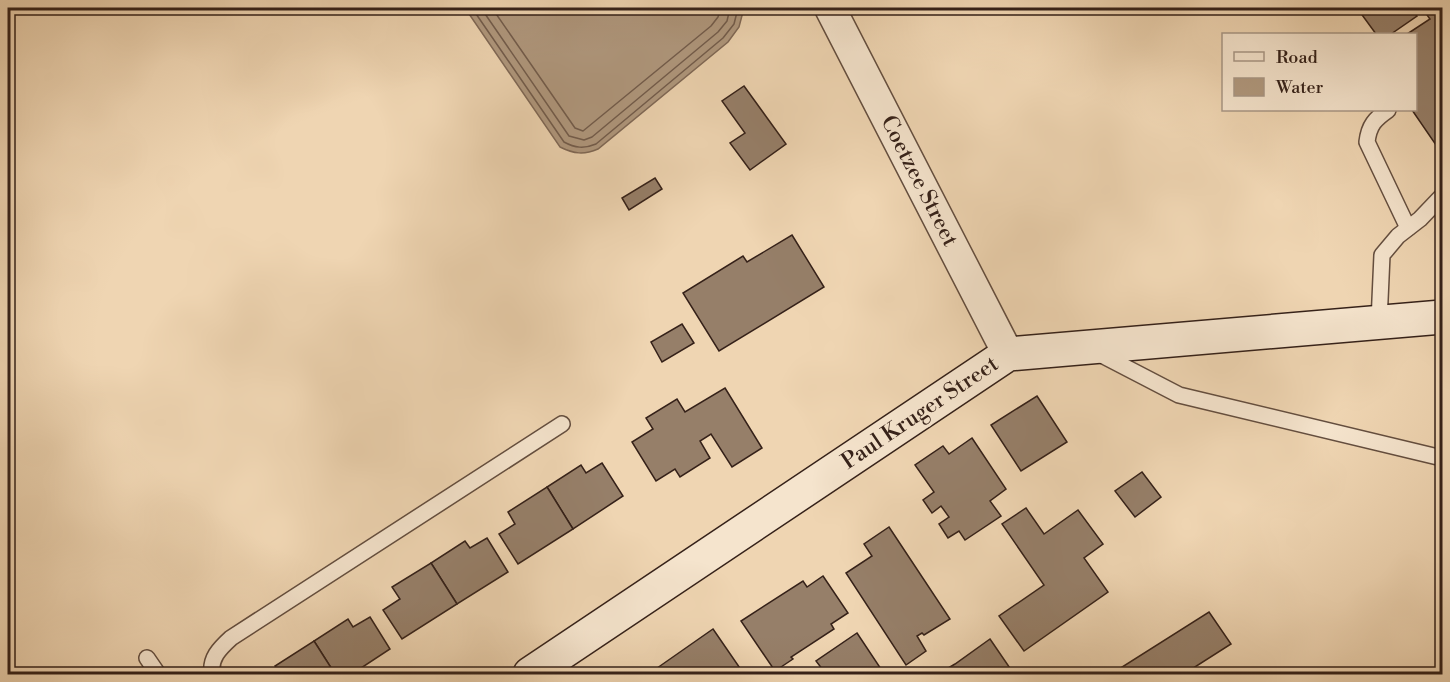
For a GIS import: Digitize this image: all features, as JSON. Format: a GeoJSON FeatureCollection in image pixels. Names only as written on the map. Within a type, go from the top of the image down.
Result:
{"type":"FeatureCollection","features":[{"type":"Feature","properties":{"kind":"street","name":"Coetzee Street"},"geometry":{"type":"LineString","coordinates":[[830,8],[1008,354]]}},
{"type":"Feature","properties":{"kind":"street","name":"Paul Kruger Street"},"geometry":{"type":"LineString","coordinates":[[530,675],[1008,354],[1443,316]]}},
{"type":"Feature","properties":{"kind":"lane"},"geometry":{"type":"LineString","coordinates":[[1386,111],[1376,118],[1369,128],[1366,142],[1408,228]]}},
{"type":"Feature","properties":{"kind":"lane"},"geometry":{"type":"LineString","coordinates":[[1378,322],[1382,255],[1398,236],[1420,219],[1443,196]]}},
{"type":"Feature","properties":{"kind":"lane"},"geometry":{"type":"LineString","coordinates":[[1087,347],[1179,395],[1443,458]]}},
{"type":"Feature","properties":{"kind":"lane"},"geometry":{"type":"LineString","coordinates":[[212,675],[211,665],[218,650],[231,639],[562,424]]}},
{"type":"Feature","properties":{"kind":"lane"},"geometry":{"type":"LineString","coordinates":[[147,658],[159,675]]}},
{"type":"Feature","properties":{"kind":"path"},"geometry":{"type":"LineString","coordinates":[[8,168],[10,180],[8,185]]}},
{"type":"Feature","properties":{"kind":"water"},"geometry":{"type":"Polygon","coordinates":[[[465,8],[744,8],[739,27],[728,42],[598,149],[579,153],[560,147],[465,8]]]}},
{"type":"Feature","properties":{"kind":"building"},"geometry":{"type":"Polygon","coordinates":[[[1357,8],[1411,8],[1417,16],[1392,33],[1375,33],[1357,8]]]}},
{"type":"Feature","properties":{"kind":"building"},"geometry":{"type":"Polygon","coordinates":[[[1422,8],[1442,8],[1442,141],[1436,145],[1413,111],[1417,111],[1417,33],[1409,33],[1430,19],[1422,8]]]}},
{"type":"Feature","properties":{"kind":"building"},"geometry":{"type":"Polygon","coordinates":[[[744,86],[786,144],[750,170],[730,143],[745,133],[722,101],[744,86]]]}},
{"type":"Feature","properties":{"kind":"building"},"geometry":{"type":"Polygon","coordinates":[[[655,178],[662,189],[629,210],[622,198],[655,178]]]}},
{"type":"Feature","properties":{"kind":"building"},"geometry":{"type":"Polygon","coordinates":[[[792,235],[824,287],[719,351],[683,293],[743,256],[747,262],[792,235]]]}},
{"type":"Feature","properties":{"kind":"building"},"geometry":{"type":"Polygon","coordinates":[[[682,324],[694,343],[662,362],[651,342],[682,324]]]}},
{"type":"Feature","properties":{"kind":"building"},"geometry":{"type":"Polygon","coordinates":[[[725,388],[762,448],[732,467],[711,434],[700,441],[710,458],[680,477],[675,469],[656,481],[632,442],[653,429],[646,418],[677,399],[685,412],[725,388]]]}},
{"type":"Feature","properties":{"kind":"building"},"geometry":{"type":"Polygon","coordinates":[[[1037,396],[1067,442],[1021,471],[991,425],[1037,396]]]}},
{"type":"Feature","properties":{"kind":"building"},"geometry":{"type":"Polygon","coordinates":[[[972,438],[1006,489],[990,501],[1001,516],[965,540],[959,531],[948,538],[939,524],[949,517],[941,506],[932,513],[923,500],[934,492],[915,465],[943,446],[949,454],[972,438]]]}},
{"type":"Feature","properties":{"kind":"building"},"geometry":{"type":"Polygon","coordinates":[[[602,463],[623,496],[573,529],[547,487],[581,465],[586,473],[602,463]]]}},
{"type":"Feature","properties":{"kind":"building"},"geometry":{"type":"Polygon","coordinates":[[[1142,472],[1161,497],[1135,517],[1115,491],[1142,472]]]}},
{"type":"Feature","properties":{"kind":"building"},"geometry":{"type":"Polygon","coordinates":[[[547,487],[573,529],[518,564],[499,534],[515,524],[508,512],[547,487]]]}},
{"type":"Feature","properties":{"kind":"building"},"geometry":{"type":"Polygon","coordinates":[[[1026,508],[1044,534],[1078,510],[1103,544],[1084,558],[1108,592],[1024,651],[999,616],[1044,585],[1002,524],[1026,508]]]}},
{"type":"Feature","properties":{"kind":"building"},"geometry":{"type":"Polygon","coordinates":[[[889,527],[950,619],[924,635],[922,633],[917,636],[926,651],[906,665],[846,573],[872,556],[864,544],[889,527]]]}},
{"type":"Feature","properties":{"kind":"building"},"geometry":{"type":"Polygon","coordinates":[[[487,538],[508,572],[457,604],[431,563],[465,541],[470,548],[487,538]]]}},
{"type":"Feature","properties":{"kind":"building"},"geometry":{"type":"Polygon","coordinates":[[[431,563],[457,604],[402,639],[383,610],[400,599],[392,587],[431,563]]]}},
{"type":"Feature","properties":{"kind":"building"},"geometry":{"type":"Polygon","coordinates":[[[823,576],[848,613],[831,624],[834,629],[791,657],[793,659],[775,671],[741,621],[803,581],[807,587],[823,576]]]}},
{"type":"Feature","properties":{"kind":"building"},"geometry":{"type":"Polygon","coordinates":[[[1209,612],[1231,644],[1184,674],[1111,674],[1209,612]]]}},
{"type":"Feature","properties":{"kind":"building"},"geometry":{"type":"Polygon","coordinates":[[[370,617],[390,649],[352,674],[335,674],[314,641],[348,619],[353,627],[370,617]]]}},
{"type":"Feature","properties":{"kind":"building"},"geometry":{"type":"Polygon","coordinates":[[[713,629],[744,674],[650,673],[713,629]]]}},
{"type":"Feature","properties":{"kind":"building"},"geometry":{"type":"Polygon","coordinates":[[[857,633],[881,669],[873,674],[826,674],[816,661],[857,633]]]}},
{"type":"Feature","properties":{"kind":"building"},"geometry":{"type":"Polygon","coordinates":[[[990,639],[1014,674],[938,674],[955,664],[990,639]]]}},
{"type":"Feature","properties":{"kind":"building"},"geometry":{"type":"Polygon","coordinates":[[[314,641],[335,674],[280,674],[275,666],[314,641]]]}}]}
